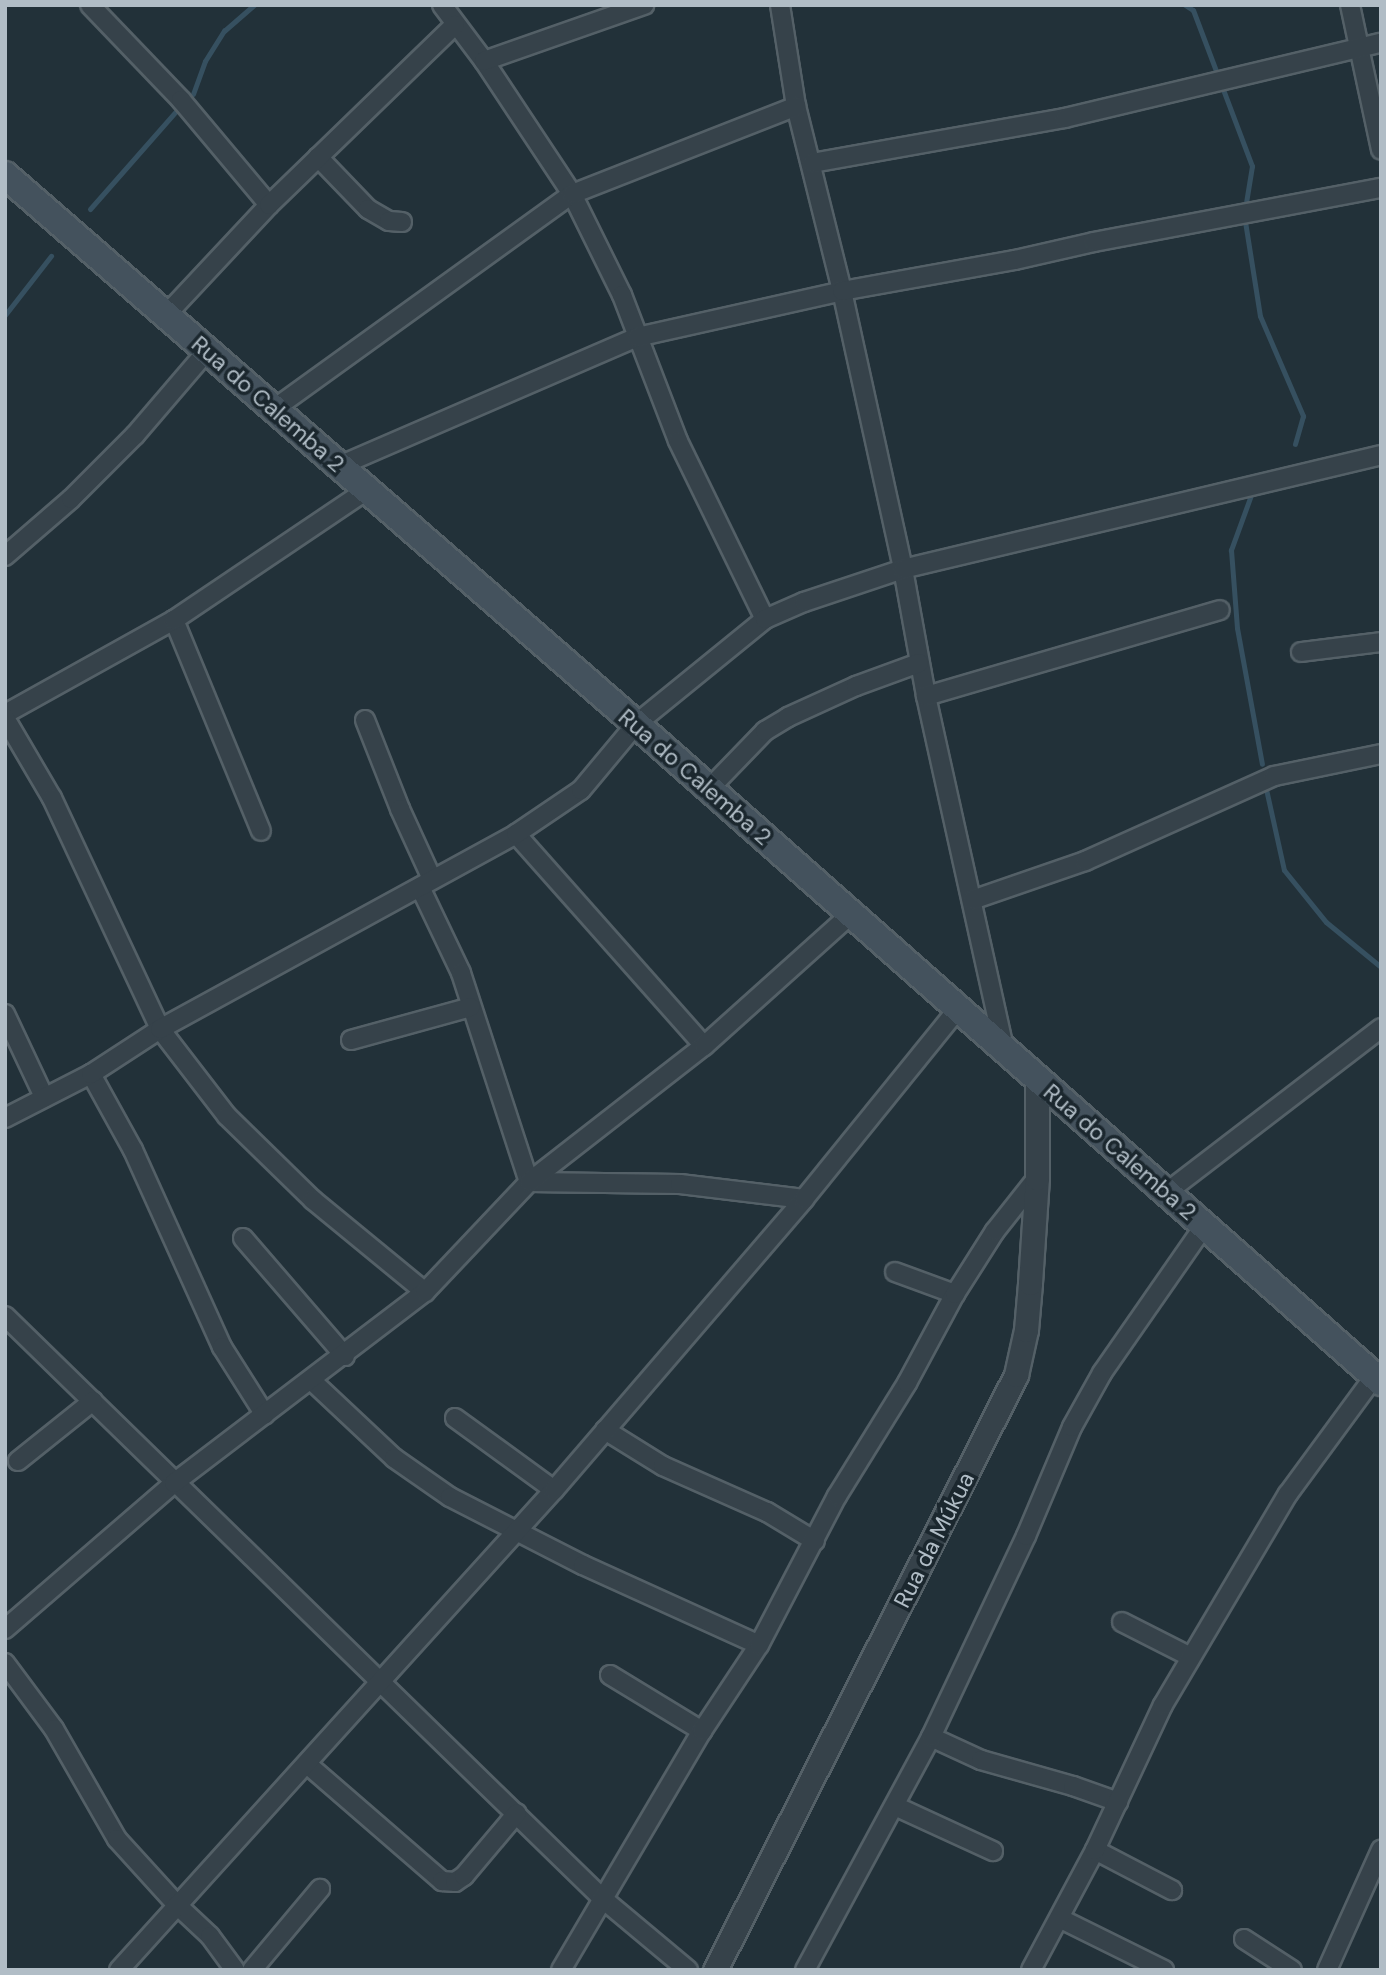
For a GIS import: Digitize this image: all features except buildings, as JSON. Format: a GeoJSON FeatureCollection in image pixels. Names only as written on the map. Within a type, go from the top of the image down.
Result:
{"type":"FeatureCollection","features":[{"type":"Feature","properties":{"kind":"main road","name":"Rua do Calemba 2"},"geometry":{"type":"LineString","coordinates":[[5,175],[636,724],[1378,1380]]}},
{"type":"Feature","properties":{"kind":"street"},"geometry":{"type":"LineString","coordinates":[[90,5],[181,100],[269,205]]}},
{"type":"Feature","properties":{"kind":"street"},"geometry":{"type":"LineString","coordinates":[[442,5],[484,61],[572,194],[622,295],[678,440],[765,619]]}},
{"type":"Feature","properties":{"kind":"street"},"geometry":{"type":"LineString","coordinates":[[484,61],[644,5]]}},
{"type":"Feature","properties":{"kind":"street"},"geometry":{"type":"LineString","coordinates":[[780,5],[796,106],[842,291],[903,569],[926,696],[1004,1050]]}},
{"type":"Feature","properties":{"kind":"street"},"geometry":{"type":"LineString","coordinates":[[1350,5],[1381,150]]}},
{"type":"Feature","properties":{"kind":"street"},"geometry":{"type":"LineString","coordinates":[[166,316],[269,205],[455,25]]}},
{"type":"Feature","properties":{"kind":"street"},"geometry":{"type":"LineString","coordinates":[[812,163],[1065,118],[1381,43]]}},
{"type":"Feature","properties":{"kind":"street"},"geometry":{"type":"LineString","coordinates":[[274,409],[572,194],[796,106]]}},
{"type":"Feature","properties":{"kind":"street"},"geometry":{"type":"LineString","coordinates":[[318,157],[369,209],[388,220],[402,222]]}},
{"type":"Feature","properties":{"kind":"street"},"geometry":{"type":"LineString","coordinates":[[339,466],[637,337],[842,291],[1016,260],[1094,242],[1381,188]]}},
{"type":"Feature","properties":{"kind":"street"},"geometry":{"type":"LineString","coordinates":[[5,556],[71,499],[126,444],[207,351]]}},
{"type":"Feature","properties":{"kind":"street"},"geometry":{"type":"LineString","coordinates":[[5,1118],[91,1074],[160,1029],[516,834],[581,790],[636,724],[765,619],[804,602],[903,569],[1381,455]]}},
{"type":"Feature","properties":{"kind":"street"},"geometry":{"type":"LineString","coordinates":[[367,490],[174,620],[5,716],[52,798],[160,1029],[227,1116],[313,1200],[425,1292]]}},
{"type":"Feature","properties":{"kind":"street"},"geometry":{"type":"LineString","coordinates":[[926,696],[1220,610]]}},
{"type":"Feature","properties":{"kind":"street"},"geometry":{"type":"LineString","coordinates":[[174,620],[261,831]]}},
{"type":"Feature","properties":{"kind":"street"},"geometry":{"type":"LineString","coordinates":[[1301,652],[1381,642]]}},
{"type":"Feature","properties":{"kind":"street"},"geometry":{"type":"LineString","coordinates":[[709,789],[765,731],[788,717],[856,686],[919,663]]}},
{"type":"Feature","properties":{"kind":"street"},"geometry":{"type":"LineString","coordinates":[[365,720],[461,973],[529,1182]]}},
{"type":"Feature","properties":{"kind":"street"},"geometry":{"type":"LineString","coordinates":[[972,900],[1085,861],[1274,776],[1381,754]]}},
{"type":"Feature","properties":{"kind":"street"},"geometry":{"type":"LineString","coordinates":[[516,834],[704,1046]]}},
{"type":"Feature","properties":{"kind":"street"},"geometry":{"type":"LineString","coordinates":[[5,1629],[174,1483],[345,1356],[425,1292],[529,1182],[704,1046],[851,915]]}},
{"type":"Feature","properties":{"kind":"street"},"geometry":{"type":"LineString","coordinates":[[351,1040],[471,1007]]}},
{"type":"Feature","properties":{"kind":"street"},"geometry":{"type":"LineString","coordinates":[[119,1970],[381,1682],[514,1531],[554,1490],[804,1199],[958,1009]]}},
{"type":"Feature","properties":{"kind":"street"},"geometry":{"type":"LineString","coordinates":[[5,1014],[44,1097]]}},
{"type":"Feature","properties":{"kind":"street"},"geometry":{"type":"LineString","coordinates":[[1166,1193],[1381,1028]]}},
{"type":"Feature","properties":{"kind":"street"},"geometry":{"type":"LineString","coordinates":[[91,1074],[133,1150],[216,1336],[265,1415]]}},
{"type":"Feature","properties":{"kind":"street","name":"Rua da Múkua"},"geometry":{"type":"LineString","coordinates":[[715,1970],[1016,1375],[1026,1330],[1037,1178],[1037,1079]]}},
{"type":"Feature","properties":{"kind":"street"},"geometry":{"type":"LineString","coordinates":[[561,1970],[702,1731],[759,1645],[955,1294],[995,1231],[1037,1178]]}},
{"type":"Feature","properties":{"kind":"street"},"geometry":{"type":"LineString","coordinates":[[529,1182],[680,1184],[804,1199]]}},
{"type":"Feature","properties":{"kind":"street"},"geometry":{"type":"LineString","coordinates":[[804,1970],[932,1737],[1026,1536],[1072,1427],[1102,1373],[1204,1226]]}},
{"type":"Feature","properties":{"kind":"street"},"geometry":{"type":"LineString","coordinates":[[243,1238],[345,1356]]}},
{"type":"Feature","properties":{"kind":"street"},"geometry":{"type":"LineString","coordinates":[[895,1272],[955,1294]]}},
{"type":"Feature","properties":{"kind":"street"},"geometry":{"type":"LineString","coordinates":[[5,1316],[603,1899],[688,1970]]}},
{"type":"Feature","properties":{"kind":"street"},"geometry":{"type":"LineString","coordinates":[[1031,1970],[1061,1919],[1163,1705],[1191,1657],[1288,1494],[1378,1380]]}},
{"type":"Feature","properties":{"kind":"street"},"geometry":{"type":"LineString","coordinates":[[311,1381],[394,1458],[429,1484],[514,1531],[759,1645]]}},
{"type":"Feature","properties":{"kind":"street"},"geometry":{"type":"LineString","coordinates":[[18,1461],[93,1401]]}},
{"type":"Feature","properties":{"kind":"street"},"geometry":{"type":"LineString","coordinates":[[455,1418],[554,1490]]}},
{"type":"Feature","properties":{"kind":"street"},"geometry":{"type":"LineString","coordinates":[[606,1430],[663,1466],[767,1512],[815,1541]]}},
{"type":"Feature","properties":{"kind":"street"},"geometry":{"type":"LineString","coordinates":[[1122,1622],[1191,1657]]}},
{"type":"Feature","properties":{"kind":"street"},"geometry":{"type":"LineString","coordinates":[[5,1664],[54,1729],[117,1839],[177,1905],[210,1936],[235,1970]]}},
{"type":"Feature","properties":{"kind":"street"},"geometry":{"type":"LineString","coordinates":[[610,1675],[702,1731]]}},
{"type":"Feature","properties":{"kind":"street"},"geometry":{"type":"LineString","coordinates":[[932,1737],[981,1760],[1073,1786],[1118,1802]]}},
{"type":"Feature","properties":{"kind":"street"},"geometry":{"type":"LineString","coordinates":[[307,1764],[442,1881],[455,1882],[464,1876],[517,1813]]}},
{"type":"Feature","properties":{"kind":"street"},"geometry":{"type":"LineString","coordinates":[[895,1806],[993,1851]]}},
{"type":"Feature","properties":{"kind":"street"},"geometry":{"type":"LineString","coordinates":[[1096,1850],[1172,1890]]}},
{"type":"Feature","properties":{"kind":"street"},"geometry":{"type":"LineString","coordinates":[[1327,1970],[1381,1850]]}},
{"type":"Feature","properties":{"kind":"street"},"geometry":{"type":"LineString","coordinates":[[252,1970],[320,1889]]}},
{"type":"Feature","properties":{"kind":"street"},"geometry":{"type":"LineString","coordinates":[[1061,1919],[1164,1970]]}},
{"type":"Feature","properties":{"kind":"street"},"geometry":{"type":"LineString","coordinates":[[1244,1939],[1292,1970]]}},
{"type":"Feature","properties":{"kind":"waterway"},"geometry":{"type":"LineString","coordinates":[[193,94],[205,61],[224,31],[254,5]]}},
{"type":"Feature","properties":{"kind":"waterway"},"geometry":{"type":"LineString","coordinates":[[1185,5],[1193,10],[1252,166],[1244,215],[1260,316],[1303,416],[1295,444]]}},
{"type":"Feature","properties":{"kind":"waterway"},"geometry":{"type":"LineString","coordinates":[[90,209],[177,110]]}},
{"type":"Feature","properties":{"kind":"waterway"},"geometry":{"type":"LineString","coordinates":[[5,315],[51,256]]}},
{"type":"Feature","properties":{"kind":"waterway"},"geometry":{"type":"LineString","coordinates":[[1251,495],[1231,550],[1237,628],[1262,764]]}},
{"type":"Feature","properties":{"kind":"waterway"},"geometry":{"type":"LineString","coordinates":[[1266,789],[1284,870],[1326,922],[1381,967]]}}]}
